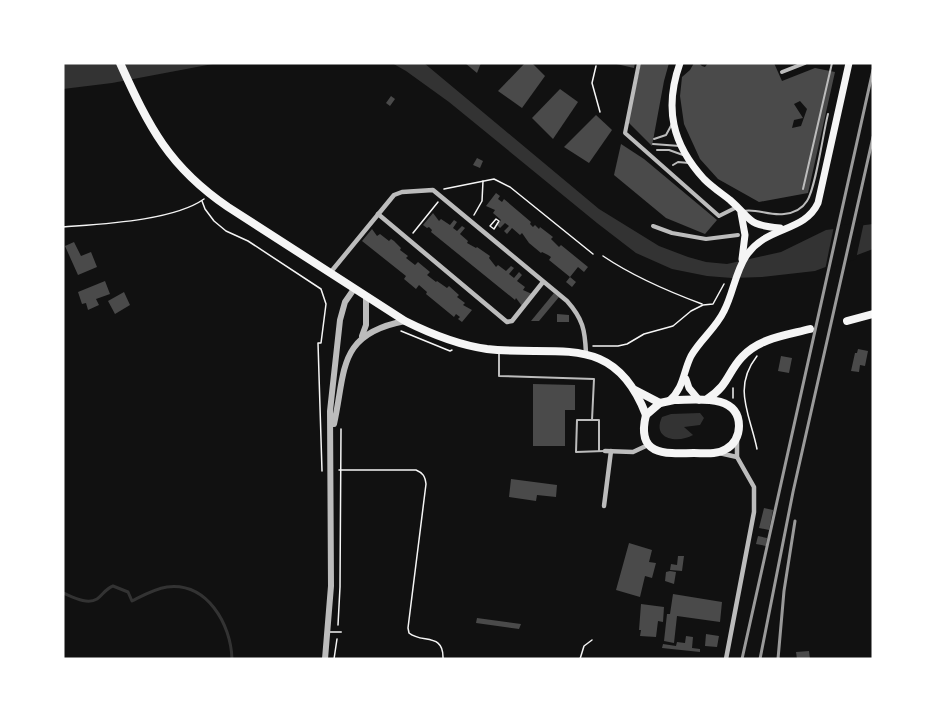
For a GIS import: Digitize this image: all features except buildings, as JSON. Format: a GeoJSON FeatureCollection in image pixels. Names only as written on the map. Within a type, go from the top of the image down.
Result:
{"type":"FeatureCollection","features":[{"type":"Feature","properties":{"kind":"main road"},"geometry":{"type":"LineString","coordinates":[[120,63],[139,106],[161,145],[181,168],[210,195],[405,321],[430,334],[472,347],[500,350],[586,349],[618,370],[634,389],[646,415],[643,432],[648,445],[657,451],[670,454],[718,453],[729,447],[737,435],[738,420],[733,409],[719,401],[669,401],[660,403],[646,415]]}},
{"type":"Feature","properties":{"kind":"main road"},"geometry":{"type":"LineString","coordinates":[[680,63],[671,97],[673,121],[688,157],[706,181],[754,224],[783,228]]}},
{"type":"Feature","properties":{"kind":"main road"},"geometry":{"type":"LineString","coordinates":[[745,253],[759,241],[783,228],[799,224],[814,211],[818,203],[847,64]]}},
{"type":"Feature","properties":{"kind":"main road"},"geometry":{"type":"LineString","coordinates":[[669,401],[680,389],[692,356],[724,312],[745,253],[744,228],[739,209]]}},
{"type":"Feature","properties":{"kind":"main road"},"geometry":{"type":"LineString","coordinates":[[847,321],[873,314]]}},
{"type":"Feature","properties":{"kind":"main road"},"geometry":{"type":"LineString","coordinates":[[703,400],[726,384],[742,357],[759,344],[810,329]]}},
{"type":"Feature","properties":{"kind":"main road"},"geometry":{"type":"LineString","coordinates":[[686,376],[686,384],[703,400]]}},
{"type":"Feature","properties":{"kind":"main road"},"geometry":{"type":"LineString","coordinates":[[726,384],[729,406]]}},
{"type":"Feature","properties":{"kind":"main road"},"geometry":{"type":"LineString","coordinates":[[634,389],[660,403]]}},
{"type":"Feature","properties":{"kind":"street"},"geometry":{"type":"LineString","coordinates":[[639,63],[625,133],[719,216],[739,209]]}},
{"type":"Feature","properties":{"kind":"street"},"geometry":{"type":"LineString","coordinates":[[782,72],[805,63]]}},
{"type":"Feature","properties":{"kind":"street"},"geometry":{"type":"LineString","coordinates":[[330,273],[394,195],[402,192],[433,190],[578,313],[585,332],[586,349]]}},
{"type":"Feature","properties":{"kind":"street"},"geometry":{"type":"LineString","coordinates":[[378,214],[507,322],[512,321],[543,282]]}},
{"type":"Feature","properties":{"kind":"street"},"geometry":{"type":"LineString","coordinates":[[653,226],[706,238],[738,235]]}},
{"type":"Feature","properties":{"kind":"street"},"geometry":{"type":"LineString","coordinates":[[325,659],[331,586],[330,411],[340,320],[345,302],[354,289]]}},
{"type":"Feature","properties":{"kind":"street"},"geometry":{"type":"LineString","coordinates":[[331,434],[343,371],[348,356],[361,339],[366,324],[366,297]]}},
{"type":"Feature","properties":{"kind":"street"},"geometry":{"type":"LineString","coordinates":[[361,339],[375,330],[405,321]]}},
{"type":"Feature","properties":{"kind":"street"},"geometry":{"type":"LineString","coordinates":[[726,659],[754,505],[754,487],[737,457],[737,435]]}},
{"type":"Feature","properties":{"kind":"street"},"geometry":{"type":"LineString","coordinates":[[602,451],[633,452],[648,445]]}},
{"type":"Feature","properties":{"kind":"street"},"geometry":{"type":"LineString","coordinates":[[604,506],[611,451]]}},
{"type":"Feature","properties":{"kind":"street"},"geometry":{"type":"LineString","coordinates":[[718,453],[737,457]]}},
{"type":"Feature","properties":{"kind":"lane"},"geometry":{"type":"LineString","coordinates":[[803,189],[832,63]]}},
{"type":"Feature","properties":{"kind":"lane"},"geometry":{"type":"LineString","coordinates":[[739,209],[768,215],[794,212],[802,207],[810,195],[828,114]]}},
{"type":"Feature","properties":{"kind":"lane"},"geometry":{"type":"LineString","coordinates":[[654,139],[666,135],[673,121]]}},
{"type":"Feature","properties":{"kind":"lane"},"geometry":{"type":"LineString","coordinates":[[653,144],[664,143],[682,147]]}},
{"type":"Feature","properties":{"kind":"lane"},"geometry":{"type":"LineString","coordinates":[[657,150],[669,150],[688,157]]}},
{"type":"Feature","properties":{"kind":"lane"},"geometry":{"type":"LineString","coordinates":[[673,165],[684,161],[694,166]]}},
{"type":"Feature","properties":{"kind":"lane"},"geometry":{"type":"LineString","coordinates":[[500,350],[499,376],[594,379],[592,420]]}},
{"type":"Feature","properties":{"kind":"lane"},"geometry":{"type":"LineString","coordinates":[[577,420],[599,420],[602,451],[576,452],[577,420]]}},
{"type":"Feature","properties":{"kind":"lane"},"geometry":{"type":"LineString","coordinates":[[328,632],[341,632]]}},
{"type":"Feature","properties":{"kind":"path"},"geometry":{"type":"LineString","coordinates":[[596,66],[592,83],[600,112]]}},
{"type":"Feature","properties":{"kind":"path"},"geometry":{"type":"LineString","coordinates":[[433,190],[494,179],[510,187],[593,254]]}},
{"type":"Feature","properties":{"kind":"path"},"geometry":{"type":"LineString","coordinates":[[470,221],[482,201],[483,180]]}},
{"type":"Feature","properties":{"kind":"path"},"geometry":{"type":"LineString","coordinates":[[63,227],[106,224],[166,214],[194,206],[210,195]]}},
{"type":"Feature","properties":{"kind":"path"},"geometry":{"type":"LineString","coordinates":[[408,239],[442,198]]}},
{"type":"Feature","properties":{"kind":"path"},"geometry":{"type":"LineString","coordinates":[[202,201],[214,221],[226,231],[248,241],[321,289],[326,304],[324,336],[321,343],[318,343],[321,471]]}},
{"type":"Feature","properties":{"kind":"path"},"geometry":{"type":"LineString","coordinates":[[603,256],[664,290],[703,304],[713,304],[718,298]]}},
{"type":"Feature","properties":{"kind":"path"},"geometry":{"type":"LineString","coordinates":[[586,349],[627,344],[644,334],[673,326],[703,304]]}},
{"type":"Feature","properties":{"kind":"path"},"geometry":{"type":"LineString","coordinates":[[398,330],[450,351],[454,349]]}},
{"type":"Feature","properties":{"kind":"path"},"geometry":{"type":"LineString","coordinates":[[757,449],[743,387],[748,369],[758,353]]}},
{"type":"Feature","properties":{"kind":"path"},"geometry":{"type":"LineString","coordinates":[[341,427],[339,470],[416,470],[425,476],[426,484],[408,628],[409,633],[416,638],[438,642],[443,659]]}},
{"type":"Feature","properties":{"kind":"path"},"geometry":{"type":"LineString","coordinates":[[580,659],[584,646],[592,640]]}},
{"type":"Feature","properties":{"kind":"shaded area"},"geometry":{"type":"Polygon","coordinates":[[[63,63],[218,63],[112,83],[63,89],[63,63]]]}},
{"type":"Feature","properties":{"kind":"shaded area"},"geometry":{"type":"Polygon","coordinates":[[[392,63],[424,63],[599,209],[659,246],[706,262],[727,264],[781,252],[826,230],[873,224],[873,249],[815,271],[762,277],[707,276],[672,269],[636,253],[449,102],[392,63]]]}},
{"type":"Feature","properties":{"kind":"shaded area"},"geometry":{"type":"Polygon","coordinates":[[[700,413],[704,418],[700,425],[684,427],[693,435],[687,438],[668,438],[660,431],[662,417],[671,414],[700,413]]]}},
{"type":"Feature","properties":{"kind":"pier"},"geometry":{"type":"Polygon","coordinates":[[[864,222],[856,259],[825,270],[834,226],[864,222]]]}},
{"type":"Feature","properties":{"kind":"waterway"},"geometry":{"type":"LineString","coordinates":[[63,593],[80,600],[93,601],[113,586],[128,592],[132,601],[167,587],[181,587],[194,591],[205,598],[222,620],[231,646],[232,659]]}},
{"type":"Feature","properties":{"kind":"railway"},"geometry":{"type":"LineString","coordinates":[[742,659],[873,70]]}},
{"type":"Feature","properties":{"kind":"railway"},"geometry":{"type":"LineString","coordinates":[[760,659],[793,492],[873,137]]}},
{"type":"Feature","properties":{"kind":"railway"},"geometry":{"type":"LineString","coordinates":[[778,659],[784,591],[795,521]]}}]}
